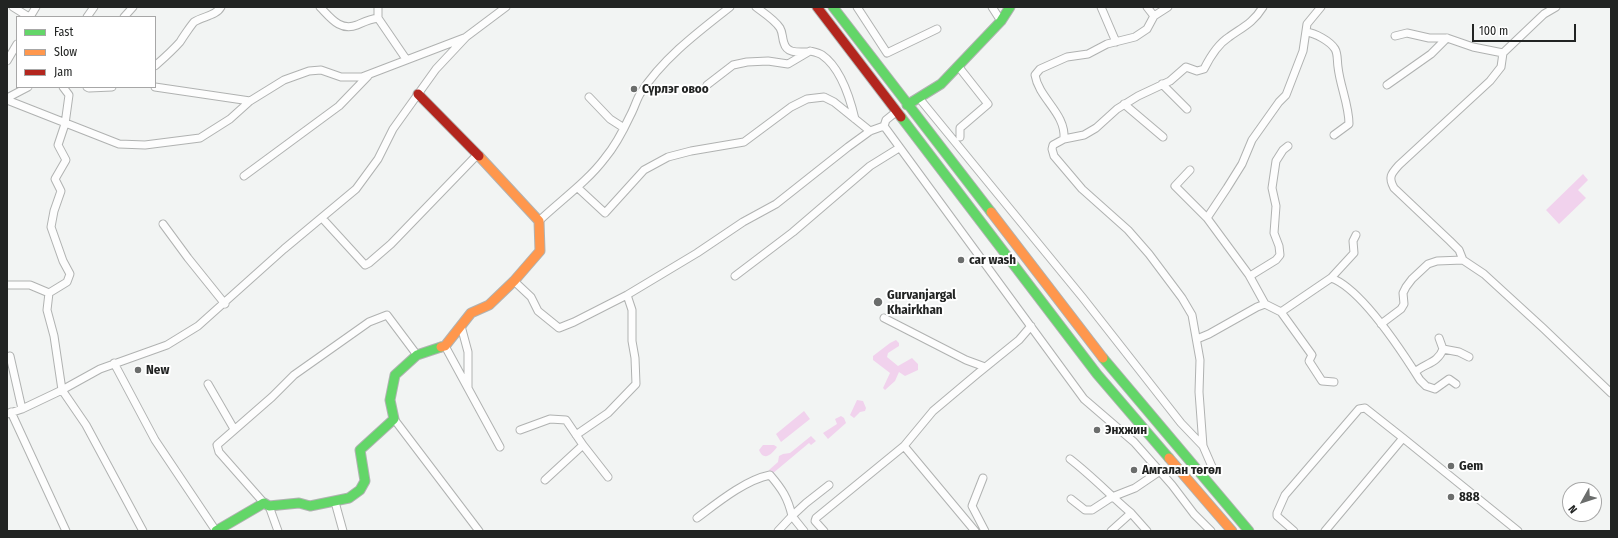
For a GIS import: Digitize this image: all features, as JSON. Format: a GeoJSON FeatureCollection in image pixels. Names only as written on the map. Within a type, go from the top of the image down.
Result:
{"type":"FeatureCollection","features":[{"type":"Feature","properties":{"kind":"main road"},"geometry":{"type":"LineString","coordinates":[[817,7],[1097,374],[1232,531]]}},
{"type":"Feature","properties":{"kind":"main road"},"geometry":{"type":"LineString","coordinates":[[833,7],[907,105],[1110,366],[1250,531]]}},
{"type":"Feature","properties":{"kind":"main road"},"geometry":{"type":"LineString","coordinates":[[907,105],[941,84],[1001,21],[1010,7]]}},
{"type":"Feature","properties":{"kind":"main road"},"geometry":{"type":"LineString","coordinates":[[216,531],[266,504],[299,503],[310,506],[349,498],[360,490],[365,481],[360,450],[394,419],[390,400],[395,376],[417,355],[445,346],[471,313],[489,305],[514,281],[540,251],[539,221],[501,178],[418,94]]}},
{"type":"Feature","properties":{"kind":"street"},"geometry":{"type":"LineString","coordinates":[[13,7],[28,16]]}},
{"type":"Feature","properties":{"kind":"street"},"geometry":{"type":"LineString","coordinates":[[31,16],[36,7]]}},
{"type":"Feature","properties":{"kind":"street"},"geometry":{"type":"LineString","coordinates":[[88,16],[94,7]]}},
{"type":"Feature","properties":{"kind":"street"},"geometry":{"type":"LineString","coordinates":[[125,16],[133,7]]}},
{"type":"Feature","properties":{"kind":"street"},"geometry":{"type":"LineString","coordinates":[[156,65],[170,53],[190,29],[191,24],[200,18],[216,13],[221,7]]}},
{"type":"Feature","properties":{"kind":"street"},"geometry":{"type":"LineString","coordinates":[[320,7],[332,21],[340,25],[356,26],[368,20],[378,18]]}},
{"type":"Feature","properties":{"kind":"street"},"geometry":{"type":"LineString","coordinates":[[378,7],[378,18],[406,59]]}},
{"type":"Feature","properties":{"kind":"street"},"geometry":{"type":"LineString","coordinates":[[66,531],[9,413],[22,409],[62,390],[100,369],[167,344],[198,326],[225,304],[284,249],[356,189],[378,159],[393,129],[436,69],[466,37],[506,7]]}},
{"type":"Feature","properties":{"kind":"street"},"geometry":{"type":"LineString","coordinates":[[539,221],[578,188],[609,154],[624,128],[640,94],[655,76],[692,37],[730,7]]}},
{"type":"Feature","properties":{"kind":"street"},"geometry":{"type":"LineString","coordinates":[[756,7],[779,27],[784,44],[789,50],[795,53],[810,51],[821,54],[839,75],[851,101],[855,119]]}},
{"type":"Feature","properties":{"kind":"street"},"geometry":{"type":"LineString","coordinates":[[857,7],[887,53],[937,29]]}},
{"type":"Feature","properties":{"kind":"street"},"geometry":{"type":"LineString","coordinates":[[992,7],[1001,21]]}},
{"type":"Feature","properties":{"kind":"street"},"geometry":{"type":"LineString","coordinates":[[1101,7],[1116,42]]}},
{"type":"Feature","properties":{"kind":"street"},"geometry":{"type":"LineString","coordinates":[[1147,7],[1154,16]]}},
{"type":"Feature","properties":{"kind":"street"},"geometry":{"type":"LineString","coordinates":[[1064,138],[1065,130],[1062,122],[1036,83],[1035,75],[1040,69],[1067,57],[1088,54],[1107,44],[1142,34],[1154,16],[1168,7]]}},
{"type":"Feature","properties":{"kind":"street"},"geometry":{"type":"LineString","coordinates":[[1213,469],[1203,446],[1199,392],[1200,360],[1198,339],[1192,315],[1182,298],[1149,254],[1128,230],[1082,189],[1054,156],[1052,149],[1053,145],[1064,138],[1084,135],[1096,128],[1108,116],[1124,104],[1170,81],[1186,68],[1197,70],[1204,68],[1213,53],[1227,38],[1252,21],[1264,7]]}},
{"type":"Feature","properties":{"kind":"street"},"geometry":{"type":"LineString","coordinates":[[1207,218],[1228,188],[1242,164],[1252,140],[1279,102],[1286,95],[1303,51],[1307,24],[1321,7]]}},
{"type":"Feature","properties":{"kind":"street"},"geometry":{"type":"LineString","coordinates":[[1556,7],[1544,14],[1503,53],[1501,67],[1490,81],[1398,165],[1391,174],[1390,181],[1394,188],[1450,240],[1459,250],[1463,260],[1484,274],[1544,328],[1611,393]]}},
{"type":"Feature","properties":{"kind":"street"},"geometry":{"type":"LineString","coordinates":[[1306,32],[1317,36],[1330,44],[1337,53],[1340,85],[1349,115],[1349,124],[1334,135]]}},
{"type":"Feature","properties":{"kind":"street"},"geometry":{"type":"LineString","coordinates":[[1395,36],[1407,33],[1429,38],[1447,38],[1473,47],[1503,53]]}},
{"type":"Feature","properties":{"kind":"street"},"geometry":{"type":"LineString","coordinates":[[7,99],[66,124],[120,144],[145,145],[200,138],[230,119],[250,100],[284,80],[309,71],[321,70],[341,77],[350,78],[369,74],[466,37]]}},
{"type":"Feature","properties":{"kind":"street"},"geometry":{"type":"LineString","coordinates":[[1387,85],[1431,54],[1447,38]]}},
{"type":"Feature","properties":{"kind":"street"},"geometry":{"type":"LineString","coordinates":[[7,61],[16,46]]}},
{"type":"Feature","properties":{"kind":"street"},"geometry":{"type":"LineString","coordinates":[[708,85],[733,66],[747,62],[768,61],[788,64],[810,51]]}},
{"type":"Feature","properties":{"kind":"street"},"geometry":{"type":"LineString","coordinates":[[958,66],[988,104],[960,128],[960,137]]}},
{"type":"Feature","properties":{"kind":"street"},"geometry":{"type":"LineString","coordinates":[[244,176],[339,106],[369,74]]}},
{"type":"Feature","properties":{"kind":"street"},"geometry":{"type":"LineString","coordinates":[[1162,84],[1187,109]]}},
{"type":"Feature","properties":{"kind":"street"},"geometry":{"type":"LineString","coordinates":[[156,86],[250,100]]}},
{"type":"Feature","properties":{"kind":"street"},"geometry":{"type":"LineString","coordinates":[[7,99],[26,88]]}},
{"type":"Feature","properties":{"kind":"street"},"geometry":{"type":"LineString","coordinates":[[7,285],[30,285],[49,292],[67,282],[70,274],[63,261],[52,227],[54,211],[61,191],[55,179],[66,160],[58,145],[66,124],[69,95],[64,88]]}},
{"type":"Feature","properties":{"kind":"street"},"geometry":{"type":"LineString","coordinates":[[589,96],[610,118],[624,128]]}},
{"type":"Feature","properties":{"kind":"street"},"geometry":{"type":"LineString","coordinates":[[578,188],[605,213],[644,170],[668,157],[744,142],[791,107],[807,99],[824,98],[834,102],[870,131]]}},
{"type":"Feature","properties":{"kind":"street"},"geometry":{"type":"LineString","coordinates":[[920,98],[1083,298],[1181,423],[1203,446]]}},
{"type":"Feature","properties":{"kind":"street"},"geometry":{"type":"LineString","coordinates":[[1124,104],[1163,136]]}},
{"type":"Feature","properties":{"kind":"street"},"geometry":{"type":"LineString","coordinates":[[884,126],[886,120],[896,112]]}},
{"type":"Feature","properties":{"kind":"street"},"geometry":{"type":"LineString","coordinates":[[514,281],[531,297],[538,311],[559,328],[574,322],[627,295],[696,253],[743,222],[776,204],[826,163],[870,131],[884,126]]}},
{"type":"Feature","properties":{"kind":"street"},"geometry":{"type":"LineString","coordinates":[[884,126],[1084,399],[1134,442],[1160,471],[1194,514],[1211,531]]}},
{"type":"Feature","properties":{"kind":"street"},"geometry":{"type":"LineString","coordinates":[[1250,276],[1276,260],[1280,254],[1279,246],[1274,233],[1276,206],[1272,188],[1276,161],[1283,150],[1288,146]]}},
{"type":"Feature","properties":{"kind":"street"},"geometry":{"type":"LineString","coordinates":[[735,276],[793,232],[870,166],[899,148]]}},
{"type":"Feature","properties":{"kind":"street"},"geometry":{"type":"LineString","coordinates":[[322,218],[365,265],[391,244],[477,155]]}},
{"type":"Feature","properties":{"kind":"street"},"geometry":{"type":"LineString","coordinates":[[1190,170],[1175,186],[1207,218],[1250,276],[1265,304],[1281,312],[1312,355],[1309,362],[1322,381],[1334,382]]}},
{"type":"Feature","properties":{"kind":"street"},"geometry":{"type":"LineString","coordinates":[[163,224],[225,304]]}},
{"type":"Feature","properties":{"kind":"street"},"geometry":{"type":"LineString","coordinates":[[1281,312],[1331,278],[1354,253],[1353,241],[1356,235]]}},
{"type":"Feature","properties":{"kind":"street"},"geometry":{"type":"LineString","coordinates":[[1382,324],[1404,304],[1403,293],[1406,287],[1428,264],[1437,261],[1463,260]]}},
{"type":"Feature","properties":{"kind":"street"},"geometry":{"type":"LineString","coordinates":[[1331,278],[1340,281],[1369,308],[1382,324],[1420,380],[1426,386],[1435,389],[1449,379],[1456,384]]}},
{"type":"Feature","properties":{"kind":"street"},"geometry":{"type":"LineString","coordinates":[[49,292],[47,310],[54,336],[62,390],[86,425],[131,505],[143,531]]}},
{"type":"Feature","properties":{"kind":"street"},"geometry":{"type":"LineString","coordinates":[[576,435],[608,413],[636,384],[635,358],[632,341],[632,310],[627,295]]}},
{"type":"Feature","properties":{"kind":"street"},"geometry":{"type":"LineString","coordinates":[[1198,339],[1265,304]]}},
{"type":"Feature","properties":{"kind":"street"},"geometry":{"type":"LineString","coordinates":[[278,531],[266,504],[217,450],[217,445],[272,397],[294,375],[369,322],[387,315],[417,355]]}},
{"type":"Feature","properties":{"kind":"street"},"geometry":{"type":"LineString","coordinates":[[884,318],[966,360],[985,367]]}},
{"type":"Feature","properties":{"kind":"street"},"geometry":{"type":"LineString","coordinates":[[461,326],[468,352],[468,388]]}},
{"type":"Feature","properties":{"kind":"street"},"geometry":{"type":"LineString","coordinates":[[824,531],[815,521],[816,518],[904,446],[933,411],[1019,340],[1031,326]]}},
{"type":"Feature","properties":{"kind":"street"},"geometry":{"type":"LineString","coordinates":[[1415,372],[1424,365],[1435,361],[1440,356],[1443,349],[1439,338]]}},
{"type":"Feature","properties":{"kind":"street"},"geometry":{"type":"LineString","coordinates":[[445,346],[500,447]]}},
{"type":"Feature","properties":{"kind":"street"},"geometry":{"type":"LineString","coordinates":[[1443,349],[1459,352],[1469,357]]}},
{"type":"Feature","properties":{"kind":"street"},"geometry":{"type":"LineString","coordinates":[[10,356],[22,409]]}},
{"type":"Feature","properties":{"kind":"street"},"geometry":{"type":"LineString","coordinates":[[114,363],[155,440],[216,531]]}},
{"type":"Feature","properties":{"kind":"street"},"geometry":{"type":"LineString","coordinates":[[208,384],[234,429]]}},
{"type":"Feature","properties":{"kind":"street"},"geometry":{"type":"LineString","coordinates":[[1294,531],[1277,516],[1285,495],[1359,409],[1365,408],[1518,531]]}},
{"type":"Feature","properties":{"kind":"street"},"geometry":{"type":"LineString","coordinates":[[394,419],[479,531]]}},
{"type":"Feature","properties":{"kind":"street"},"geometry":{"type":"LineString","coordinates":[[520,430],[550,419],[566,420],[608,477]]}},
{"type":"Feature","properties":{"kind":"street"},"geometry":{"type":"LineString","coordinates":[[1325,531],[1403,438]]}},
{"type":"Feature","properties":{"kind":"street"},"geometry":{"type":"LineString","coordinates":[[545,480],[583,445]]}},
{"type":"Feature","properties":{"kind":"street"},"geometry":{"type":"LineString","coordinates":[[904,446],[975,531]]}},
{"type":"Feature","properties":{"kind":"street"},"geometry":{"type":"LineString","coordinates":[[1070,459],[1094,478],[1112,497],[1131,513],[1147,531]]}},
{"type":"Feature","properties":{"kind":"street"},"geometry":{"type":"LineString","coordinates":[[1071,499],[1085,510],[1089,510],[1112,497],[1135,488],[1160,471]]}},
{"type":"Feature","properties":{"kind":"street"},"geometry":{"type":"LineString","coordinates":[[697,518],[727,496],[763,476],[770,475],[791,506],[792,516],[804,531]]}},
{"type":"Feature","properties":{"kind":"street"},"geometry":{"type":"LineString","coordinates":[[983,478],[972,506],[985,531]]}},
{"type":"Feature","properties":{"kind":"street"},"geometry":{"type":"LineString","coordinates":[[778,531],[806,503],[829,485]]}},
{"type":"Feature","properties":{"kind":"street"},"geometry":{"type":"LineString","coordinates":[[335,502],[342,531]]}},
{"type":"Feature","properties":{"kind":"street"},"geometry":{"type":"LineString","coordinates":[[1111,531],[1131,513]]}},
{"type":"Feature","properties":{"kind":"shaded area"},"geometry":{"type":"Polygon","coordinates":[[[1583,174],[1588,180],[1578,190],[1586,198],[1559,224],[1546,210],[1583,174]]]}},
{"type":"Feature","properties":{"kind":"shaded area"},"geometry":{"type":"Polygon","coordinates":[[[896,340],[899,343],[899,346],[888,353],[887,357],[898,366],[912,358],[918,364],[918,370],[905,376],[899,372],[895,381],[885,390],[883,388],[890,373],[873,360],[873,356],[896,340]]]}},
{"type":"Feature","properties":{"kind":"shaded area"},"geometry":{"type":"Polygon","coordinates":[[[857,400],[863,401],[866,408],[865,411],[860,412],[854,418],[850,415],[857,400]]]}},
{"type":"Feature","properties":{"kind":"shaded area"},"geometry":{"type":"Polygon","coordinates":[[[804,411],[810,419],[781,442],[776,434],[804,411]]]}},
{"type":"Feature","properties":{"kind":"shaded area"},"geometry":{"type":"Polygon","coordinates":[[[841,416],[844,418],[846,423],[828,439],[823,433],[837,424],[835,419],[841,416]]]}},
{"type":"Feature","properties":{"kind":"shaded area"},"geometry":{"type":"Polygon","coordinates":[[[811,436],[816,441],[811,445],[809,443],[772,474],[769,470],[778,462],[779,456],[790,453],[811,436]]]}},
{"type":"Feature","properties":{"kind":"shaded area"},"geometry":{"type":"Polygon","coordinates":[[[763,445],[774,445],[777,447],[768,456],[763,456],[759,450],[763,445]]]}},
{"type":"Feature","properties":{"kind":"traffic: fast"},"geometry":{"type":"LineString","coordinates":[[833,7],[991,212]]}},
{"type":"Feature","properties":{"kind":"traffic: fast"},"geometry":{"type":"LineString","coordinates":[[907,105],[941,84],[1001,21],[1010,7]]}},
{"type":"Feature","properties":{"kind":"traffic: fast"},"geometry":{"type":"LineString","coordinates":[[901,117],[1097,374],[1169,458]]}},
{"type":"Feature","properties":{"kind":"traffic: fast"},"geometry":{"type":"LineString","coordinates":[[216,531],[264,503],[269,506],[299,503],[310,506],[349,498],[360,490],[365,481],[360,450],[394,419],[390,400],[395,375],[417,355],[441,347]]}},
{"type":"Feature","properties":{"kind":"traffic: fast"},"geometry":{"type":"LineString","coordinates":[[1103,358],[1249,531]]}},
{"type":"Feature","properties":{"kind":"traffic: slow"},"geometry":{"type":"LineString","coordinates":[[441,347],[445,346],[471,313],[489,305],[514,281],[540,251],[539,221],[479,156]]}},
{"type":"Feature","properties":{"kind":"traffic: slow"},"geometry":{"type":"LineString","coordinates":[[991,212],[1103,358]]}},
{"type":"Feature","properties":{"kind":"traffic: slow"},"geometry":{"type":"LineString","coordinates":[[1169,458],[1232,531]]}},
{"type":"Feature","properties":{"kind":"traffic: jam"},"geometry":{"type":"LineString","coordinates":[[817,7],[901,117]]}},
{"type":"Feature","properties":{"kind":"traffic: jam"},"geometry":{"type":"LineString","coordinates":[[418,94],[479,156]]}},
{"type":"Feature","properties":{"kind":"place","name":"Сүрлэг овоо"},"geometry":{"type":"Point","coordinates":[634,89]}},
{"type":"Feature","properties":{"kind":"place","name":"car wash"},"geometry":{"type":"Point","coordinates":[961,260]}},
{"type":"Feature","properties":{"kind":"place","name":"Gurvanjargal Khairkhan"},"geometry":{"type":"Point","coordinates":[878,302]}},
{"type":"Feature","properties":{"kind":"place","name":"New"},"geometry":{"type":"Point","coordinates":[138,370]}},
{"type":"Feature","properties":{"kind":"place","name":"Энхжин"},"geometry":{"type":"Point","coordinates":[1097,430]}},
{"type":"Feature","properties":{"kind":"place","name":"Gem"},"geometry":{"type":"Point","coordinates":[1451,466]}},
{"type":"Feature","properties":{"kind":"place","name":"Амгалан төгөл"},"geometry":{"type":"Point","coordinates":[1134,470]}},
{"type":"Feature","properties":{"kind":"place","name":"888"},"geometry":{"type":"Point","coordinates":[1451,497]}}]}
